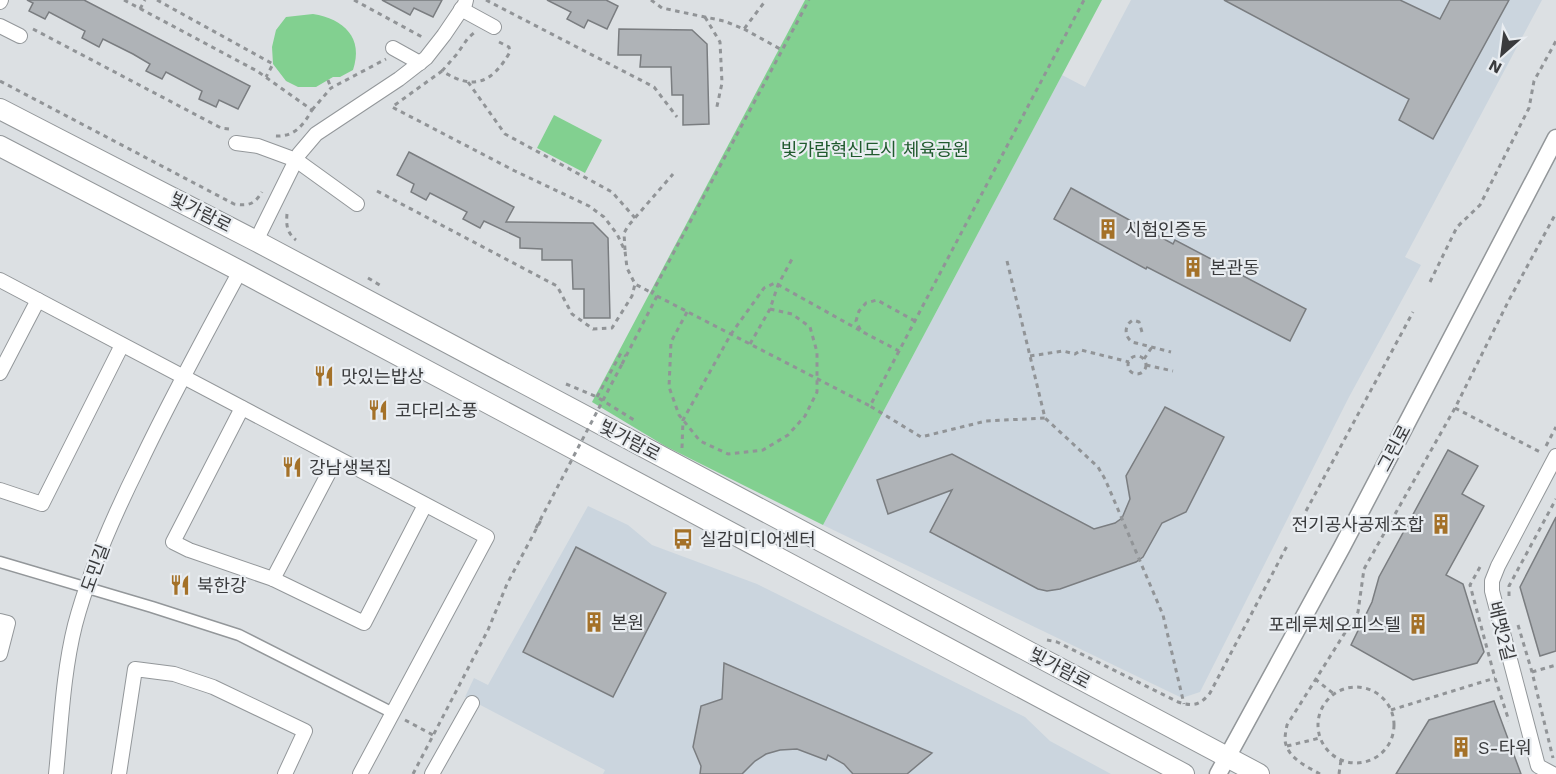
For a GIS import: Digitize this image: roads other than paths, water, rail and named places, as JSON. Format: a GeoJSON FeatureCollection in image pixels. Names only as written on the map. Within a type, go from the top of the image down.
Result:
{"type":"FeatureCollection","features":[{"type":"Feature","properties":{"kind":"main road","name":"빛가람로"},"geometry":{"type":"LineString","coordinates":[[0,109],[256,241],[1259,774]]}},
{"type":"Feature","properties":{"kind":"main road","name":"빛가람로"},"geometry":{"type":"LineString","coordinates":[[0,146],[240,271],[1184,774]]}},
{"type":"Feature","properties":{"kind":"street"},"geometry":{"type":"LineString","coordinates":[[256,241],[298,154],[316,134],[399,79],[426,58],[464,5],[494,33]]}},
{"type":"Feature","properties":{"kind":"street"},"geometry":{"type":"LineString","coordinates":[[0,26],[23,31]]}},
{"type":"Feature","properties":{"kind":"street"},"geometry":{"type":"LineString","coordinates":[[393,48],[420,63]]}},
{"type":"Feature","properties":{"kind":"street"},"geometry":{"type":"LineString","coordinates":[[234,136],[296,160],[357,204]]}},
{"type":"Feature","properties":{"kind":"street","name":"그린로"},"geometry":{"type":"LineString","coordinates":[[1218,774],[1342,547],[1556,138]]}},
{"type":"Feature","properties":{"kind":"street","name":"도민길"},"geometry":{"type":"LineString","coordinates":[[56,774],[67,665],[75,625],[87,587],[118,507],[183,376],[240,271]]}},
{"type":"Feature","properties":{"kind":"street"},"geometry":{"type":"LineString","coordinates":[[0,280],[487,537],[360,774]]}},
{"type":"Feature","properties":{"kind":"street"},"geometry":{"type":"LineString","coordinates":[[0,373],[38,300]]}},
{"type":"Feature","properties":{"kind":"street"},"geometry":{"type":"LineString","coordinates":[[0,490],[42,504],[122,345]]}},
{"type":"Feature","properties":{"kind":"street"},"geometry":{"type":"LineString","coordinates":[[242,408],[173,542],[189,550],[273,579],[364,623],[425,505]]}},
{"type":"Feature","properties":{"kind":"street"},"geometry":{"type":"LineString","coordinates":[[273,579],[336,459]]}},
{"type":"Feature","properties":{"kind":"street","name":"배멧2길"},"geometry":{"type":"LineString","coordinates":[[1551,459],[1492,580],[1492,591],[1538,766],[1553,774]]}},
{"type":"Feature","properties":{"kind":"street"},"geometry":{"type":"LineString","coordinates":[[0,562],[239,635],[393,713]]}},
{"type":"Feature","properties":{"kind":"street"},"geometry":{"type":"LineString","coordinates":[[0,621],[8,623],[0,654]]}},
{"type":"Feature","properties":{"kind":"street"},"geometry":{"type":"LineString","coordinates":[[119,774],[135,669],[174,674],[213,687],[305,731],[285,774]]}},
{"type":"Feature","properties":{"kind":"street"},"geometry":{"type":"LineString","coordinates":[[432,774],[472,704]]}},
{"type":"Feature","properties":{"kind":"place","name":"시험인증동"},"geometry":{"type":"Point","coordinates":[1108,229]}},
{"type":"Feature","properties":{"kind":"place","name":"본관동"},"geometry":{"type":"Point","coordinates":[1193,267]}},
{"type":"Feature","properties":{"kind":"place","name":"맛있는밥상"},"geometry":{"type":"Point","coordinates":[324,376]}},
{"type":"Feature","properties":{"kind":"place","name":"코다리소풍"},"geometry":{"type":"Point","coordinates":[378,410]}},
{"type":"Feature","properties":{"kind":"place","name":"강남생복집"},"geometry":{"type":"Point","coordinates":[292,467]}},
{"type":"Feature","properties":{"kind":"place","name":"전기공사공제조합"},"geometry":{"type":"Point","coordinates":[1441,524]}},
{"type":"Feature","properties":{"kind":"place","name":"실감미디어센터"},"geometry":{"type":"Point","coordinates":[683,539]}},
{"type":"Feature","properties":{"kind":"place","name":"북한강"},"geometry":{"type":"Point","coordinates":[180,585]}},
{"type":"Feature","properties":{"kind":"place","name":"본원"},"geometry":{"type":"Point","coordinates":[594,622]}},
{"type":"Feature","properties":{"kind":"place","name":"포레루체오피스텔"},"geometry":{"type":"Point","coordinates":[1418,624]}},
{"type":"Feature","properties":{"kind":"place","name":"S-타워"},"geometry":{"type":"Point","coordinates":[1461,747]}},
{"type":"Feature","properties":{"kind":"park label","name":"빛가람혁신도시 체육공원"},"geometry":{"type":"Point","coordinates":[875,149]}}]}
